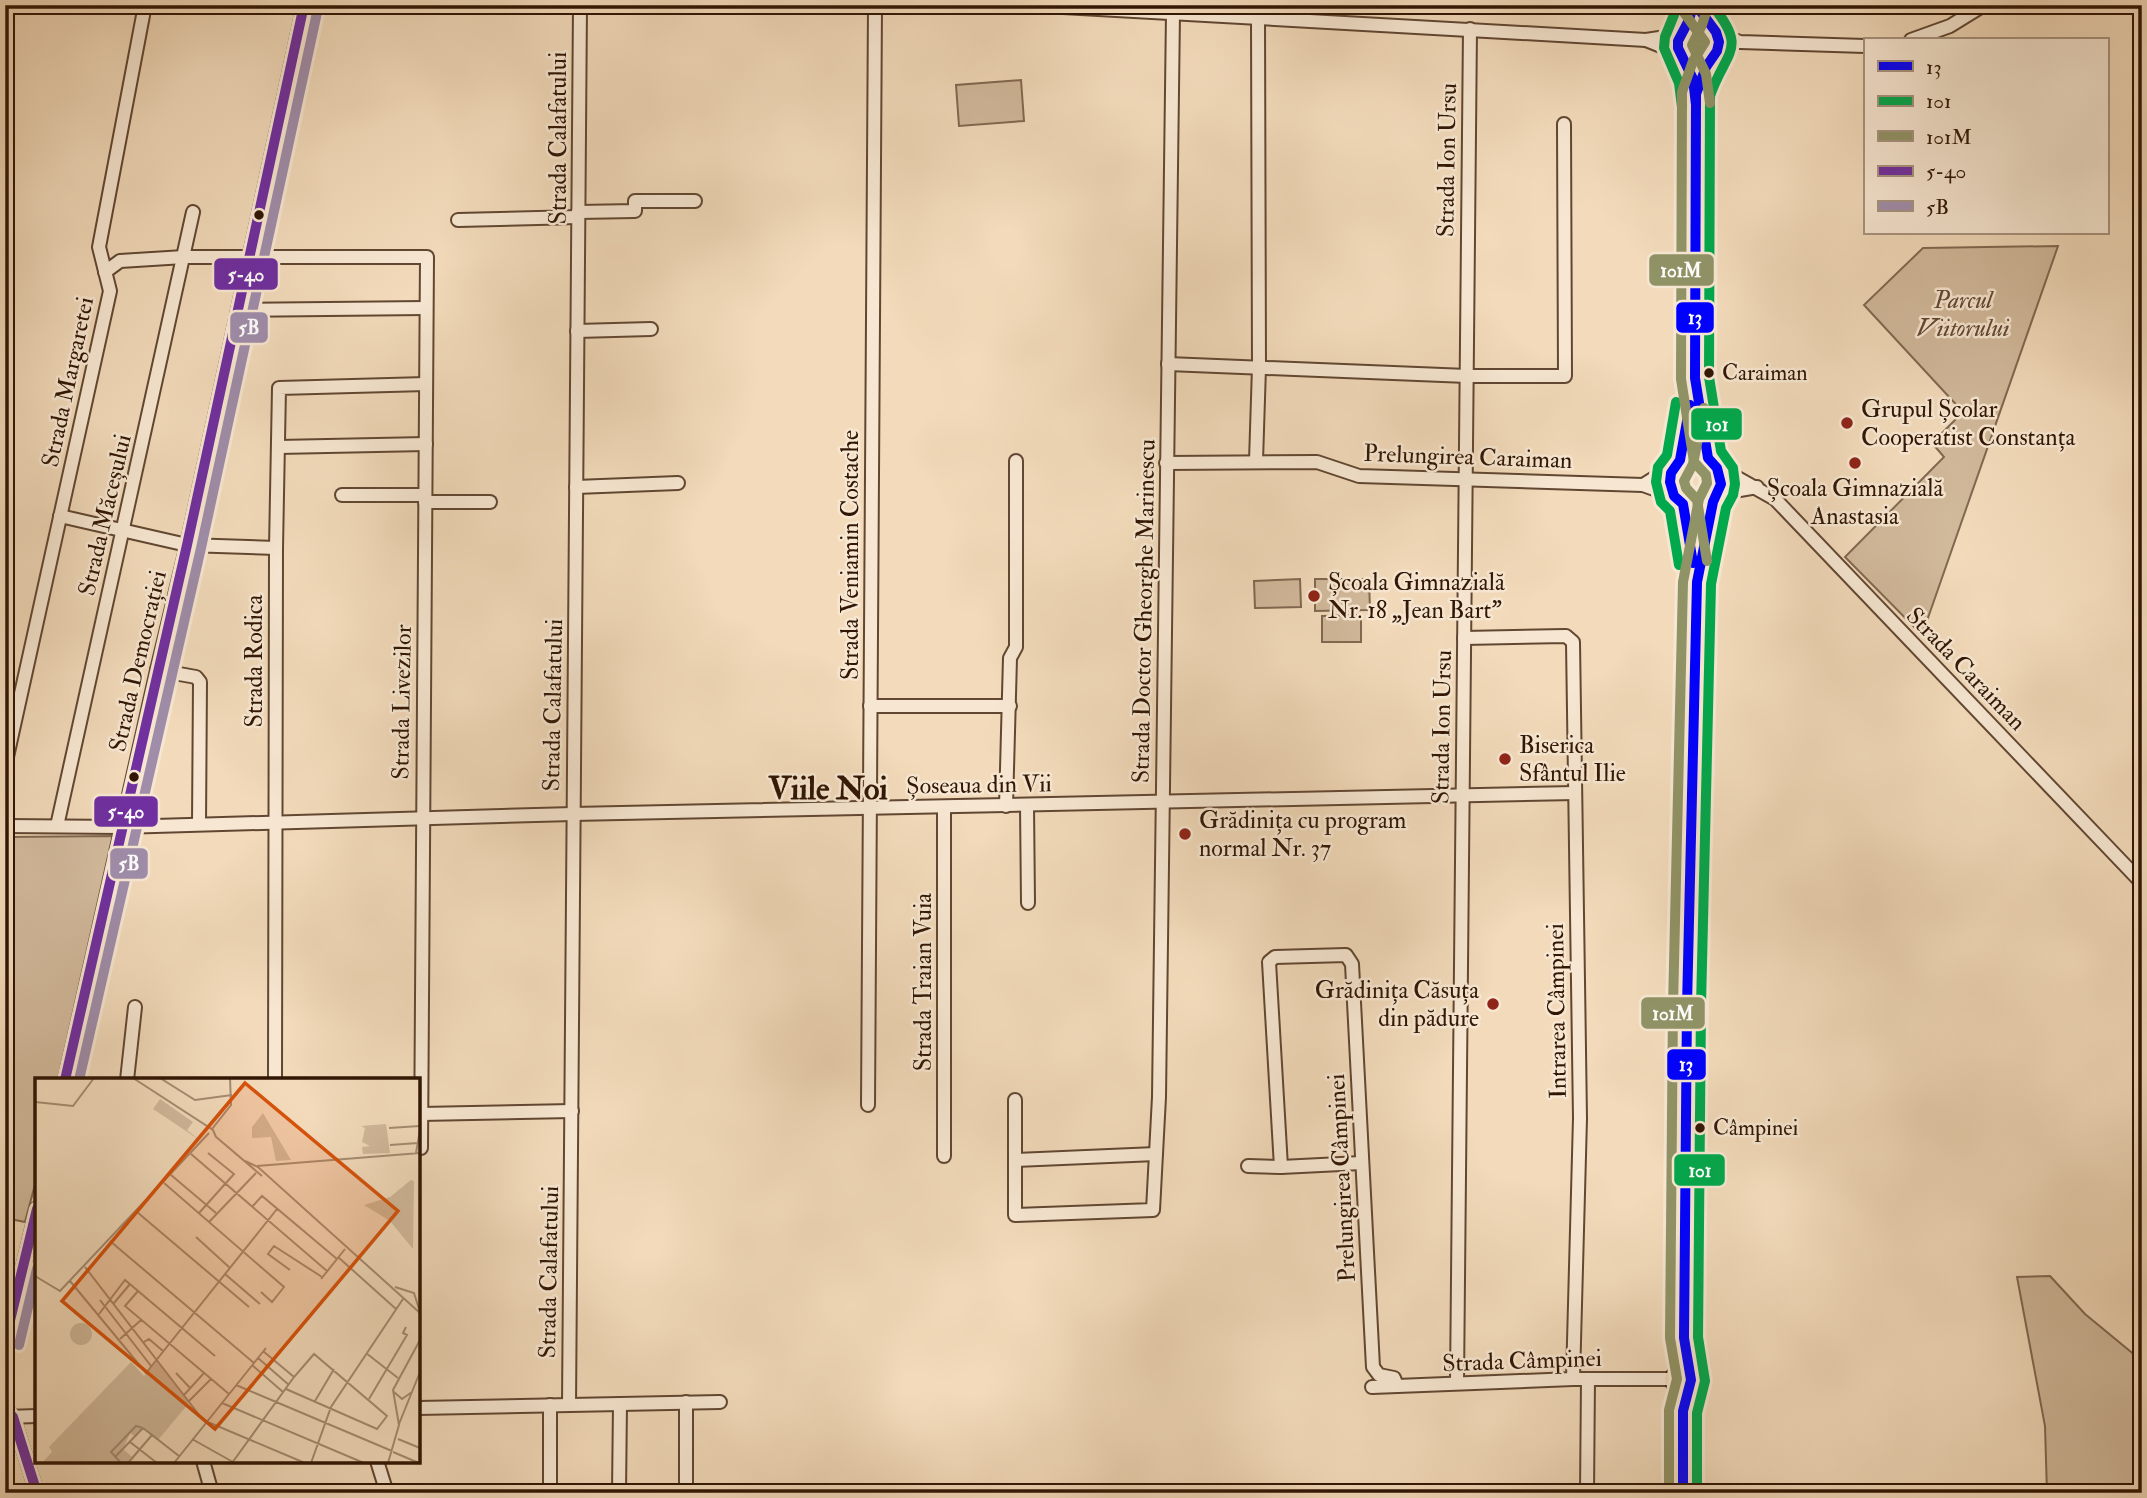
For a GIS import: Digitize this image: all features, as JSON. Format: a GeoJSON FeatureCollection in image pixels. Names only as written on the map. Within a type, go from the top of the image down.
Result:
{"type":"FeatureCollection","features":[{"type":"Feature","properties":{"kind":"main road"},"geometry":{"type":"LineString","coordinates":[[1694,5],[1719,41],[1696,94]]}},
{"type":"Feature","properties":{"kind":"main road"},"geometry":{"type":"LineString","coordinates":[[1694,5],[1681,32],[1678,48],[1693,79],[1696,94],[1695,378],[1678,463],[1670,482],[1678,500],[1697,582]]}},
{"type":"Feature","properties":{"kind":"main road"},"geometry":{"type":"LineString","coordinates":[[1681,32],[1694,23],[1713,30]]}},
{"type":"Feature","properties":{"kind":"main road"},"geometry":{"type":"LineString","coordinates":[[1683,56],[1697,64],[1713,57]]}},
{"type":"Feature","properties":{"kind":"main road"},"geometry":{"type":"LineString","coordinates":[[1683,1493],[1681,1379],[1684,1339],[1697,582],[1716,499],[1723,483],[1713,462],[1695,378]]}},
{"type":"Feature","properties":{"kind":"main road"},"geometry":{"type":"LineString","coordinates":[[1678,463],[1698,455],[1713,462]]}},
{"type":"Feature","properties":{"kind":"main road"},"geometry":{"type":"LineString","coordinates":[[1678,500],[1699,508],[1716,499]]}},
{"type":"Feature","properties":{"kind":"street","name":"Strada Margaretei"},"geometry":{"type":"LineString","coordinates":[[5,766],[110,291],[99,247],[145,5]]}},
{"type":"Feature","properties":{"kind":"street","name":"Strada Democrației"},"geometry":{"type":"LineString","coordinates":[[65,1078],[187,545],[304,5]]}},
{"type":"Feature","properties":{"kind":"street","name":"Strada Calafatului"},"geometry":{"type":"LineString","coordinates":[[569,1405],[580,5]]}},
{"type":"Feature","properties":{"kind":"street","name":"Strada Veniamin Costache"},"geometry":{"type":"LineString","coordinates":[[869,1105],[875,5]]}},
{"type":"Feature","properties":{"kind":"street"},"geometry":{"type":"LineString","coordinates":[[1027,5],[1646,40],[1681,32]]}},
{"type":"Feature","properties":{"kind":"street"},"geometry":{"type":"LineString","coordinates":[[1917,38],[1950,26],[1984,5]]}},
{"type":"Feature","properties":{"kind":"street","name":"Strada Doctor Gheorghe Marinescu"},"geometry":{"type":"LineString","coordinates":[[1015,1160],[1015,1215],[1153,1210],[1163,801],[1173,13]]}},
{"type":"Feature","properties":{"kind":"street"},"geometry":{"type":"LineString","coordinates":[[1256,461],[1259,367],[1258,18]]}},
{"type":"Feature","properties":{"kind":"street","name":"Strada Ion Ursu"},"geometry":{"type":"LineString","coordinates":[[1457,1383],[1470,29]]}},
{"type":"Feature","properties":{"kind":"street"},"geometry":{"type":"LineString","coordinates":[[1713,30],[1740,42],[1864,46]]}},
{"type":"Feature","properties":{"kind":"street"},"geometry":{"type":"LineString","coordinates":[[1646,40],[1683,56]]}},
{"type":"Feature","properties":{"kind":"street"},"geometry":{"type":"LineString","coordinates":[[1713,57],[1740,42]]}},
{"type":"Feature","properties":{"kind":"street"},"geometry":{"type":"LineString","coordinates":[[1168,364],[1466,376],[1564,376],[1564,124]]}},
{"type":"Feature","properties":{"kind":"street"},"geometry":{"type":"LineString","coordinates":[[458,220],[635,211],[635,201],[695,201]]}},
{"type":"Feature","properties":{"kind":"street","name":"Strada Măceșului"},"geometry":{"type":"LineString","coordinates":[[57,826],[194,212]]}},
{"type":"Feature","properties":{"kind":"street"},"geometry":{"type":"LineString","coordinates":[[105,272],[120,261],[250,256]]}},
{"type":"Feature","properties":{"kind":"street","name":"Strada Livezilor"},"geometry":{"type":"LineString","coordinates":[[250,256],[427,257],[421,818],[421,1148]]}},
{"type":"Feature","properties":{"kind":"street"},"geometry":{"type":"LineString","coordinates":[[238,310],[426,308]]}},
{"type":"Feature","properties":{"kind":"street"},"geometry":{"type":"LineString","coordinates":[[578,331],[651,329]]}},
{"type":"Feature","properties":{"kind":"street","name":"Strada Rodica"},"geometry":{"type":"LineString","coordinates":[[275,1078],[279,388],[426,384]]}},
{"type":"Feature","properties":{"kind":"street"},"geometry":{"type":"LineString","coordinates":[[278,447],[426,444]]}},
{"type":"Feature","properties":{"kind":"street"},"geometry":{"type":"LineString","coordinates":[[1006,806],[1010,659],[1016,647],[1017,461]]}},
{"type":"Feature","properties":{"kind":"street","name":"Prelungirea Caraiman"},"geometry":{"type":"LineString","coordinates":[[1166,463],[1317,462],[1359,476],[1643,485],[1678,500]]}},
{"type":"Feature","properties":{"kind":"street","name":"Strada Caraiman"},"geometry":{"type":"LineString","coordinates":[[1713,462],[1758,487],[1789,512],[2142,883]]}},
{"type":"Feature","properties":{"kind":"street"},"geometry":{"type":"LineString","coordinates":[[1643,485],[1678,463]]}},
{"type":"Feature","properties":{"kind":"street"},"geometry":{"type":"LineString","coordinates":[[576,487],[678,483]]}},
{"type":"Feature","properties":{"kind":"street"},"geometry":{"type":"LineString","coordinates":[[1716,499],[1758,487]]}},
{"type":"Feature","properties":{"kind":"street"},"geometry":{"type":"LineString","coordinates":[[342,495],[490,502]]}},
{"type":"Feature","properties":{"kind":"street"},"geometry":{"type":"LineString","coordinates":[[60,516],[187,545],[276,548]]}},
{"type":"Feature","properties":{"kind":"street","name":"Intrarea Câmpinei"},"geometry":{"type":"LineString","coordinates":[[1464,638],[1566,636],[1573,642],[1580,1118],[1573,1379]]}},
{"type":"Feature","properties":{"kind":"street"},"geometry":{"type":"LineString","coordinates":[[157,670],[195,677],[200,682],[199,824]]}},
{"type":"Feature","properties":{"kind":"street"},"geometry":{"type":"LineString","coordinates":[[870,706],[1010,706]]}},
{"type":"Feature","properties":{"kind":"street","name":"Șoseaua din Vii"},"geometry":{"type":"LineString","coordinates":[[5,826],[121,827],[573,814],[1575,793]]}},
{"type":"Feature","properties":{"kind":"street"},"geometry":{"type":"LineString","coordinates":[[1027,806],[1028,903]]}},
{"type":"Feature","properties":{"kind":"street","name":"Strada Traian Vuia"},"geometry":{"type":"LineString","coordinates":[[944,807],[944,1156]]}},
{"type":"Feature","properties":{"kind":"street","name":"Prelungirea Câmpinei"},"geometry":{"type":"LineString","coordinates":[[1281,1167],[1269,962],[1275,957],[1346,955],[1352,964],[1373,1367],[1379,1376],[1394,1378],[1397,1386]]}},
{"type":"Feature","properties":{"kind":"street"},"geometry":{"type":"LineString","coordinates":[[127,1078],[135,1007]]}},
{"type":"Feature","properties":{"kind":"street"},"geometry":{"type":"LineString","coordinates":[[1015,1100],[1015,1160],[1156,1154]]}},
{"type":"Feature","properties":{"kind":"street"},"geometry":{"type":"LineString","coordinates":[[421,1114],[572,1111]]}},
{"type":"Feature","properties":{"kind":"street"},"geometry":{"type":"LineString","coordinates":[[1248,1166],[1361,1163]]}},
{"type":"Feature","properties":{"kind":"street"},"geometry":{"type":"LineString","coordinates":[[5,1342],[35,1215]]}},
{"type":"Feature","properties":{"kind":"street","name":"Strada Câmpinei"},"geometry":{"type":"LineString","coordinates":[[1372,1387],[1573,1379],[1681,1379]]}},
{"type":"Feature","properties":{"kind":"street"},"geometry":{"type":"LineString","coordinates":[[1587,1493],[1588,1379]]}},
{"type":"Feature","properties":{"kind":"street"},"geometry":{"type":"LineString","coordinates":[[686,1402],[686,1493]]}},
{"type":"Feature","properties":{"kind":"street"},"geometry":{"type":"LineString","coordinates":[[420,1408],[720,1402]]}},
{"type":"Feature","properties":{"kind":"street"},"geometry":{"type":"LineString","coordinates":[[619,1493],[620,1404]]}},
{"type":"Feature","properties":{"kind":"street"},"geometry":{"type":"LineString","coordinates":[[550,1405],[550,1493]]}},
{"type":"Feature","properties":{"kind":"street"},"geometry":{"type":"LineString","coordinates":[[35,1416],[8,1414],[37,1493]]}},
{"type":"Feature","properties":{"kind":"street"},"geometry":{"type":"LineString","coordinates":[[204,1463],[212,1493]]}},
{"type":"Feature","properties":{"kind":"street"},"geometry":{"type":"LineString","coordinates":[[378,1463],[387,1493]]}},
{"type":"Feature","properties":{"kind":"green space"},"geometry":{"type":"Polygon","coordinates":[[[1021,80],[1024,121],[959,126],[956,85],[1021,80]]]}},
{"type":"Feature","properties":{"kind":"green space","name":"Parcul Viitorului"},"geometry":{"type":"Polygon","coordinates":[[[2058,246],[1922,635],[1845,557],[1944,457],[1932,443],[1963,412],[1864,305],[1923,248],[2058,246]]]}},
{"type":"Feature","properties":{"kind":"green space"},"geometry":{"type":"Polygon","coordinates":[[[1300,579],[1301,607],[1255,608],[1254,581],[1300,579]]]}},
{"type":"Feature","properties":{"kind":"green space"},"geometry":{"type":"Polygon","coordinates":[[[1315,579],[1369,579],[1370,610],[1315,611],[1315,579]]]}},
{"type":"Feature","properties":{"kind":"green space"},"geometry":{"type":"Polygon","coordinates":[[[1361,615],[1361,642],[1322,642],[1322,616],[1361,615]]]}},
{"type":"Feature","properties":{"kind":"green space"},"geometry":{"type":"Polygon","coordinates":[[[114,836],[61,1078],[35,1078],[35,1184],[25,1222],[5,1218],[5,837],[114,836]]]}},
{"type":"Feature","properties":{"kind":"green space"},"geometry":{"type":"Polygon","coordinates":[[[2050,1276],[2085,1314],[2142,1361],[2142,1493],[2047,1493],[2045,1426],[2017,1277],[2050,1276]]]}},
{"type":"Feature","properties":{"kind":"transit line","name":"5-40"},"geometry":{"type":"LineString","coordinates":[[65,1078],[187,545],[304,5]]}},
{"type":"Feature","properties":{"kind":"transit line","name":"101"},"geometry":{"type":"LineString","coordinates":[[1678,5],[1665,37],[1664,48],[1679,83],[1682,107]]}},
{"type":"Feature","properties":{"kind":"transit line","name":"13"},"geometry":{"type":"LineString","coordinates":[[1693,5],[1678,41],[1678,48],[1693,79],[1696,105]]}},
{"type":"Feature","properties":{"kind":"transit line","name":"13"},"geometry":{"type":"LineString","coordinates":[[1683,1493],[1683,1411],[1691,1380],[1684,1338],[1687,1006],[1697,582],[1713,502],[1721,484],[1717,468],[1708,458],[1695,378],[1696,94],[1719,42],[1716,32],[1696,5]]}},
{"type":"Feature","properties":{"kind":"transit line","name":"101"},"geometry":{"type":"LineString","coordinates":[[1697,1493],[1697,1413],[1705,1381],[1698,1337],[1701,1006],[1711,584],[1726,508],[1735,484],[1733,468],[1721,451],[1709,377],[1710,96],[1732,42],[1723,20],[1712,5]]}},
{"type":"Feature","properties":{"kind":"transit line","name":"5B"},"geometry":{"type":"LineString","coordinates":[[79,1078],[201,548],[318,8]]}},
{"type":"Feature","properties":{"kind":"transit line","name":"101M"},"geometry":{"type":"LineString","coordinates":[[1707,9],[1692,45],[1706,74],[1710,103]]}},
{"type":"Feature","properties":{"kind":"transit line","name":"101M"},"geometry":{"type":"LineString","coordinates":[[1669,1493],[1669,1410],[1677,1379],[1670,1338],[1673,1006],[1683,582],[1699,499],[1707,483],[1706,475],[1694,462],[1681,379],[1682,92],[1693,61],[1705,42],[1683,11]]}},
{"type":"Feature","properties":{"kind":"transit line","name":"101"},"geometry":{"type":"LineString","coordinates":[[1676,402],[1667,455],[1658,467],[1656,482],[1661,502],[1670,511],[1679,565]]}},
{"type":"Feature","properties":{"kind":"transit line","name":"13"},"geometry":{"type":"LineString","coordinates":[[1690,405],[1680,460],[1671,473],[1670,482],[1674,496],[1683,504],[1693,563]]}},
{"type":"Feature","properties":{"kind":"transit line","name":"101M"},"geometry":{"type":"LineString","coordinates":[[1704,408],[1693,464],[1684,481],[1686,488],[1697,500],[1707,561]]}},
{"type":"Feature","properties":{"kind":"transit line","name":"5-40"},"geometry":{"type":"LineString","coordinates":[[5,1341],[35,1217]]}},
{"type":"Feature","properties":{"kind":"transit line","name":"5B"},"geometry":{"type":"LineString","coordinates":[[19,1345],[35,1277]]}},
{"type":"Feature","properties":{"kind":"transit line","name":"5-40"},"geometry":{"type":"LineString","coordinates":[[5,1408],[13,1417],[37,1493]]}},
{"type":"Feature","properties":{"kind":"place","name":"Caraiman"},"geometry":{"type":"Point","coordinates":[1709,373]}},
{"type":"Feature","properties":{"kind":"place","name":"Grupul Școlar Cooperatist Constanța"},"geometry":{"type":"Point","coordinates":[1847,423]}},
{"type":"Feature","properties":{"kind":"place","name":"Școala Gimnazială Anastasia"},"geometry":{"type":"Point","coordinates":[1855,463]}},
{"type":"Feature","properties":{"kind":"place","name":"Școala Gimnazială Nr. 18 „Jean Bart”"},"geometry":{"type":"Point","coordinates":[1314,596]}},
{"type":"Feature","properties":{"kind":"place","name":"Biserica Sfântul Ilie"},"geometry":{"type":"Point","coordinates":[1505,759]}},
{"type":"Feature","properties":{"kind":"place","name":"Grădinița cu program normal Nr. 37"},"geometry":{"type":"Point","coordinates":[1185,834]}},
{"type":"Feature","properties":{"kind":"place","name":"Grădinița Căsuța din pădure"},"geometry":{"type":"Point","coordinates":[1493,1004]}},
{"type":"Feature","properties":{"kind":"place","name":"Câmpinei"},"geometry":{"type":"Point","coordinates":[1700,1128]}},
{"type":"Feature","properties":{"kind":"district","name":"Viile Noi"},"geometry":{"type":"Point","coordinates":[828,789]}}]}
